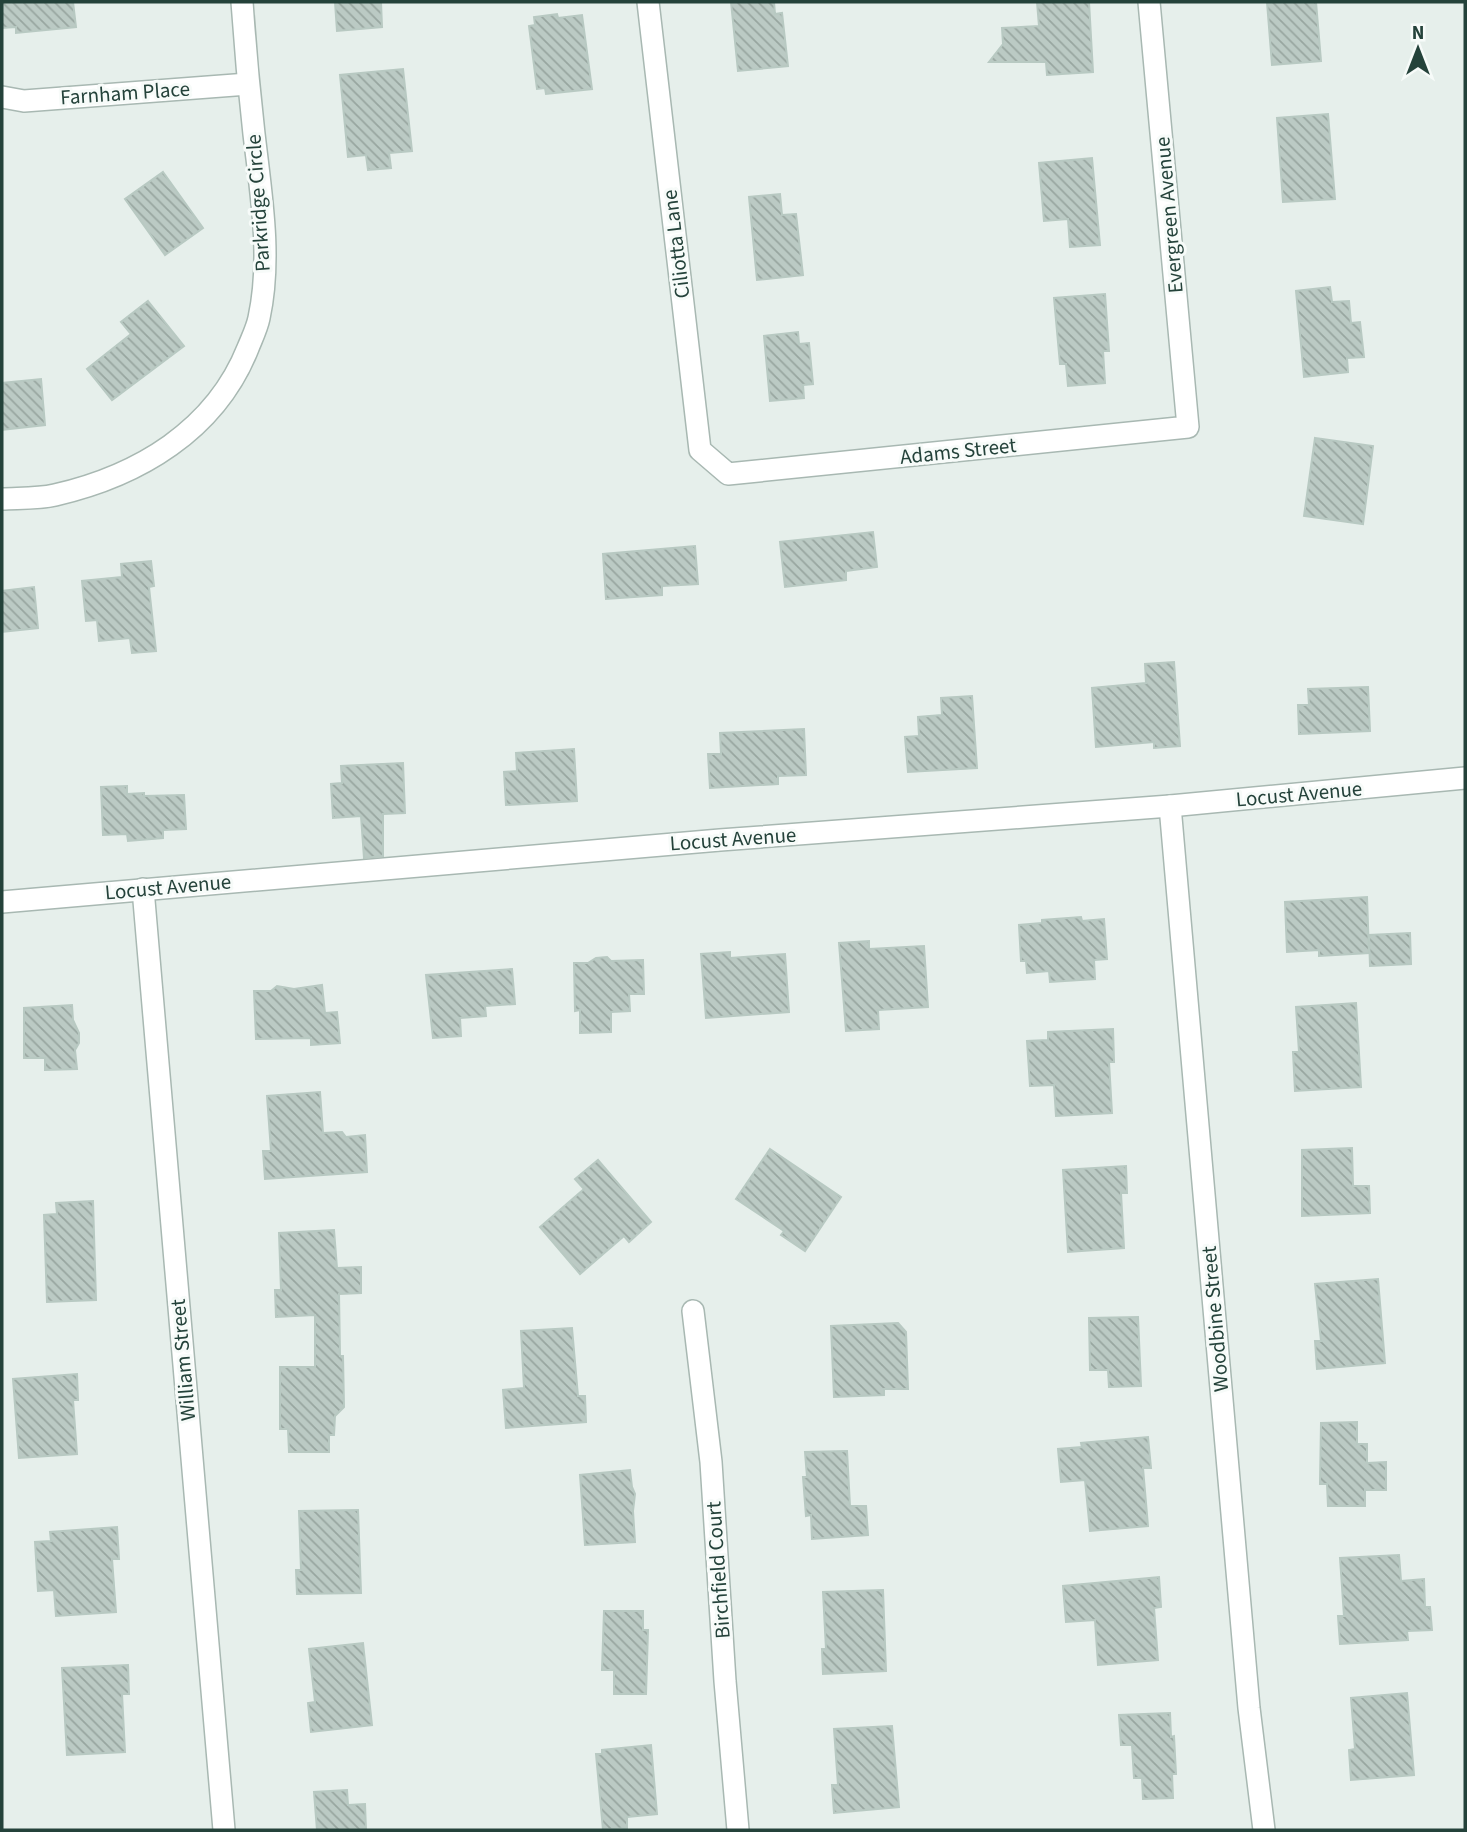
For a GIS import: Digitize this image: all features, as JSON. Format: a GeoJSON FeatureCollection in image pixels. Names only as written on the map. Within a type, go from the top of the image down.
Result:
{"type":"FeatureCollection","features":[{"type":"Feature","properties":{"kind":"street","name":"Parkridge Circle"},"geometry":{"type":"LineString","coordinates":[[2,499],[52,496],[123,475],[172,446],[210,411],[239,371],[259,320],[265,265],[242,2]]}},
{"type":"Feature","properties":{"kind":"street","name":"Ciliotta Lane"},"geometry":{"type":"LineString","coordinates":[[648,2],[700,450],[728,474]]}},
{"type":"Feature","properties":{"kind":"street","name":"Evergreen Avenue"},"geometry":{"type":"LineString","coordinates":[[1150,2],[1188,427]]}},
{"type":"Feature","properties":{"kind":"street","name":"Farnham Place"},"geometry":{"type":"LineString","coordinates":[[2,97],[24,101],[248,83]]}},
{"type":"Feature","properties":{"kind":"street","name":"Adams Street"},"geometry":{"type":"LineString","coordinates":[[728,474],[1188,427]]}},
{"type":"Feature","properties":{"kind":"street","name":"Locust Avenue"},"geometry":{"type":"LineString","coordinates":[[2,902],[720,839],[1170,806],[1465,778]]}},
{"type":"Feature","properties":{"kind":"street","name":"Woodbine Street"},"geometry":{"type":"LineString","coordinates":[[1170,806],[1249,1708],[1264,1830]]}},
{"type":"Feature","properties":{"kind":"street","name":"William Street"},"geometry":{"type":"LineString","coordinates":[[143,889],[224,1830]]}},
{"type":"Feature","properties":{"kind":"street","name":"Birchfield Court"},"geometry":{"type":"LineString","coordinates":[[693,1311],[710,1462],[738,1830]]}},
{"type":"Feature","properties":{"kind":"building"},"geometry":{"type":"Polygon","coordinates":[[[2,2],[73,2],[76,27],[16,33],[16,27],[2,28],[2,2]]]}},
{"type":"Feature","properties":{"kind":"building"},"geometry":{"type":"Polygon","coordinates":[[[335,2],[381,2],[382,27],[337,31],[335,2]]]}},
{"type":"Feature","properties":{"kind":"building"},"geometry":{"type":"Polygon","coordinates":[[[731,2],[774,2],[775,14],[782,13],[788,66],[738,71],[731,2]]]}},
{"type":"Feature","properties":{"kind":"building"},"geometry":{"type":"Polygon","coordinates":[[[1037,2],[1089,2],[1093,72],[1047,75],[1046,62],[989,62],[1003,44],[1002,28],[1039,26],[1037,2]]]}},
{"type":"Feature","properties":{"kind":"building"},"geometry":{"type":"Polygon","coordinates":[[[1267,2],[1316,2],[1321,61],[1272,65],[1267,2]]]}},
{"type":"Feature","properties":{"kind":"building"},"geometry":{"type":"Polygon","coordinates":[[[557,14],[558,18],[582,15],[592,89],[546,94],[545,88],[537,89],[529,26],[535,25],[534,17],[557,14]]]}},
{"type":"Feature","properties":{"kind":"building"},"geometry":{"type":"Polygon","coordinates":[[[403,69],[412,151],[389,153],[391,168],[368,170],[366,155],[348,157],[340,75],[403,69]]]}},
{"type":"Feature","properties":{"kind":"building"},"geometry":{"type":"Polygon","coordinates":[[[1328,114],[1335,199],[1283,202],[1277,118],[1328,114]]]}},
{"type":"Feature","properties":{"kind":"building"},"geometry":{"type":"Polygon","coordinates":[[[1092,158],[1100,245],[1070,247],[1068,219],[1044,221],[1039,163],[1092,158]]]}},
{"type":"Feature","properties":{"kind":"building"},"geometry":{"type":"Polygon","coordinates":[[[163,172],[203,228],[165,255],[125,199],[163,172]]]}},
{"type":"Feature","properties":{"kind":"building"},"geometry":{"type":"Polygon","coordinates":[[[780,194],[782,215],[796,214],[803,275],[757,280],[749,197],[780,194]]]}},
{"type":"Feature","properties":{"kind":"building"},"geometry":{"type":"Polygon","coordinates":[[[1330,287],[1332,302],[1349,301],[1351,323],[1360,322],[1364,357],[1347,358],[1348,372],[1304,377],[1296,291],[1330,287]]]}},
{"type":"Feature","properties":{"kind":"building"},"geometry":{"type":"Polygon","coordinates":[[[1105,294],[1109,351],[1103,351],[1105,383],[1068,386],[1066,364],[1060,364],[1054,298],[1105,294]]]}},
{"type":"Feature","properties":{"kind":"building"},"geometry":{"type":"Polygon","coordinates":[[[148,301],[184,346],[112,400],[87,369],[131,334],[121,322],[148,301]]]}},
{"type":"Feature","properties":{"kind":"building"},"geometry":{"type":"Polygon","coordinates":[[[798,332],[799,344],[809,343],[813,384],[803,385],[804,398],[770,401],[764,336],[798,332]]]}},
{"type":"Feature","properties":{"kind":"building"},"geometry":{"type":"Polygon","coordinates":[[[41,379],[45,425],[2,430],[2,383],[41,379]]]}},
{"type":"Feature","properties":{"kind":"building"},"geometry":{"type":"Polygon","coordinates":[[[1315,438],[1373,446],[1363,524],[1304,516],[1315,438]]]}},
{"type":"Feature","properties":{"kind":"building"},"geometry":{"type":"Polygon","coordinates":[[[873,532],[877,567],[846,571],[846,580],[785,587],[780,542],[873,532]]]}},
{"type":"Feature","properties":{"kind":"building"},"geometry":{"type":"Polygon","coordinates":[[[695,546],[698,584],[662,586],[662,595],[606,599],[603,554],[695,546]]]}},
{"type":"Feature","properties":{"kind":"building"},"geometry":{"type":"Polygon","coordinates":[[[151,561],[154,586],[149,587],[156,651],[132,653],[130,638],[99,641],[97,620],[86,621],[82,581],[122,577],[121,564],[151,561]]]}},
{"type":"Feature","properties":{"kind":"building"},"geometry":{"type":"Polygon","coordinates":[[[34,587],[38,628],[2,632],[2,591],[34,587]]]}},
{"type":"Feature","properties":{"kind":"building"},"geometry":{"type":"Polygon","coordinates":[[[1174,662],[1180,746],[1154,748],[1154,742],[1096,747],[1092,688],[1146,683],[1145,664],[1174,662]]]}},
{"type":"Feature","properties":{"kind":"building"},"geometry":{"type":"Polygon","coordinates":[[[1368,687],[1370,731],[1299,734],[1298,705],[1309,705],[1308,689],[1368,687]]]}},
{"type":"Feature","properties":{"kind":"building"},"geometry":{"type":"Polygon","coordinates":[[[972,696],[977,768],[908,772],[905,737],[919,736],[918,717],[942,715],[941,698],[972,696]]]}},
{"type":"Feature","properties":{"kind":"building"},"geometry":{"type":"Polygon","coordinates":[[[804,729],[806,775],[778,776],[778,784],[710,788],[708,754],[721,754],[720,733],[804,729]]]}},
{"type":"Feature","properties":{"kind":"building"},"geometry":{"type":"Polygon","coordinates":[[[574,749],[577,801],[506,805],[504,772],[517,771],[516,753],[574,749]]]}},
{"type":"Feature","properties":{"kind":"building"},"geometry":{"type":"Polygon","coordinates":[[[403,763],[405,813],[383,814],[383,856],[364,858],[361,816],[333,818],[331,784],[342,783],[341,766],[403,763]]]}},
{"type":"Feature","properties":{"kind":"building"},"geometry":{"type":"Polygon","coordinates":[[[127,786],[127,794],[184,795],[186,829],[163,830],[163,838],[128,841],[127,834],[103,835],[101,787],[127,786]]]}},
{"type":"Feature","properties":{"kind":"building"},"geometry":{"type":"Polygon","coordinates":[[[1367,897],[1369,953],[1319,956],[1319,950],[1287,952],[1285,902],[1367,897]]]}},
{"type":"Feature","properties":{"kind":"building"},"geometry":{"type":"Polygon","coordinates":[[[1081,917],[1082,921],[1104,919],[1107,959],[1094,960],[1095,979],[1050,982],[1049,971],[1027,973],[1026,961],[1021,961],[1019,925],[1081,917]]]}},
{"type":"Feature","properties":{"kind":"building"},"geometry":{"type":"Polygon","coordinates":[[[1410,933],[1411,964],[1370,966],[1369,935],[1410,933]]]}},
{"type":"Feature","properties":{"kind":"building"},"geometry":{"type":"Polygon","coordinates":[[[869,941],[869,949],[924,946],[928,1007],[878,1010],[879,1029],[846,1031],[839,943],[869,941]]]}},
{"type":"Feature","properties":{"kind":"building"},"geometry":{"type":"Polygon","coordinates":[[[730,952],[730,958],[785,954],[789,1012],[706,1018],[701,954],[730,952]]]}},
{"type":"Feature","properties":{"kind":"building"},"geometry":{"type":"Polygon","coordinates":[[[607,957],[611,961],[643,960],[644,994],[629,994],[630,1011],[611,1012],[611,1032],[580,1033],[580,1010],[575,1011],[574,963],[588,963],[596,958],[607,957]]]}},
{"type":"Feature","properties":{"kind":"building"},"geometry":{"type":"Polygon","coordinates":[[[512,969],[515,1004],[485,1006],[486,1016],[460,1018],[461,1036],[433,1038],[426,975],[512,969]]]}},
{"type":"Feature","properties":{"kind":"building"},"geometry":{"type":"Polygon","coordinates":[[[322,985],[325,1013],[337,1012],[340,1043],[311,1045],[311,1038],[256,1039],[254,991],[271,991],[277,986],[294,989],[322,985]]]}},
{"type":"Feature","properties":{"kind":"building"},"geometry":{"type":"Polygon","coordinates":[[[1356,1003],[1361,1087],[1295,1091],[1293,1052],[1299,1052],[1296,1007],[1356,1003]]]}},
{"type":"Feature","properties":{"kind":"building"},"geometry":{"type":"Polygon","coordinates":[[[72,1005],[73,1020],[79,1033],[79,1043],[75,1050],[77,1069],[45,1070],[45,1058],[24,1058],[24,1008],[72,1005]]]}},
{"type":"Feature","properties":{"kind":"building"},"geometry":{"type":"Polygon","coordinates":[[[1113,1029],[1114,1062],[1109,1062],[1112,1113],[1056,1116],[1054,1085],[1030,1086],[1027,1041],[1048,1040],[1048,1032],[1113,1029]]]}},
{"type":"Feature","properties":{"kind":"building"},"geometry":{"type":"Polygon","coordinates":[[[320,1092],[323,1133],[342,1132],[346,1137],[365,1135],[367,1172],[265,1179],[263,1151],[271,1151],[267,1096],[320,1092]]]}},
{"type":"Feature","properties":{"kind":"building"},"geometry":{"type":"Polygon","coordinates":[[[1352,1148],[1353,1186],[1369,1186],[1370,1213],[1302,1216],[1302,1150],[1352,1148]]]}},
{"type":"Feature","properties":{"kind":"building"},"geometry":{"type":"Polygon","coordinates":[[[770,1149],[841,1197],[805,1251],[781,1235],[784,1231],[736,1199],[770,1149]]]}},
{"type":"Feature","properties":{"kind":"building"},"geometry":{"type":"Polygon","coordinates":[[[598,1160],[651,1222],[629,1242],[624,1236],[580,1274],[540,1227],[584,1189],[575,1179],[598,1160]]]}},
{"type":"Feature","properties":{"kind":"building"},"geometry":{"type":"Polygon","coordinates":[[[1126,1166],[1127,1193],[1121,1193],[1124,1248],[1068,1252],[1063,1170],[1126,1166]]]}},
{"type":"Feature","properties":{"kind":"building"},"geometry":{"type":"Polygon","coordinates":[[[93,1201],[96,1300],[47,1302],[44,1215],[57,1214],[56,1203],[93,1201]]]}},
{"type":"Feature","properties":{"kind":"building"},"geometry":{"type":"Polygon","coordinates":[[[334,1230],[337,1268],[361,1267],[361,1293],[339,1294],[344,1407],[335,1416],[334,1435],[329,1435],[329,1452],[289,1452],[288,1429],[280,1429],[280,1367],[315,1367],[315,1315],[276,1317],[275,1290],[281,1290],[279,1233],[334,1230]]]}},
{"type":"Feature","properties":{"kind":"building"},"geometry":{"type":"Polygon","coordinates":[[[1378,1279],[1385,1363],[1317,1369],[1315,1341],[1321,1341],[1315,1284],[1378,1279]]]}},
{"type":"Feature","properties":{"kind":"building"},"geometry":{"type":"Polygon","coordinates":[[[1138,1317],[1141,1386],[1109,1387],[1108,1370],[1090,1370],[1089,1318],[1138,1317]]]}},
{"type":"Feature","properties":{"kind":"building"},"geometry":{"type":"Polygon","coordinates":[[[898,1323],[906,1332],[908,1389],[884,1389],[884,1395],[834,1397],[831,1326],[898,1323]]]}},
{"type":"Feature","properties":{"kind":"building"},"geometry":{"type":"Polygon","coordinates":[[[572,1328],[578,1396],[585,1396],[586,1422],[506,1428],[503,1390],[524,1388],[521,1331],[572,1328]]]}},
{"type":"Feature","properties":{"kind":"building"},"geometry":{"type":"Polygon","coordinates":[[[77,1374],[78,1400],[73,1400],[77,1454],[19,1458],[13,1379],[77,1374]]]}},
{"type":"Feature","properties":{"kind":"building"},"geometry":{"type":"Polygon","coordinates":[[[1357,1422],[1357,1444],[1367,1444],[1367,1463],[1386,1462],[1386,1490],[1365,1490],[1365,1506],[1328,1506],[1327,1484],[1320,1484],[1321,1423],[1357,1422]]]}},
{"type":"Feature","properties":{"kind":"building"},"geometry":{"type":"Polygon","coordinates":[[[1148,1437],[1151,1468],[1143,1468],[1148,1526],[1090,1531],[1085,1480],[1061,1482],[1058,1449],[1082,1447],[1081,1443],[1148,1437]]]}},
{"type":"Feature","properties":{"kind":"building"},"geometry":{"type":"Polygon","coordinates":[[[847,1451],[850,1506],[866,1506],[868,1535],[812,1539],[811,1515],[806,1516],[803,1477],[807,1477],[805,1452],[847,1451]]]}},
{"type":"Feature","properties":{"kind":"building"},"geometry":{"type":"Polygon","coordinates":[[[630,1470],[635,1494],[635,1542],[585,1545],[580,1475],[630,1470]]]}},
{"type":"Feature","properties":{"kind":"building"},"geometry":{"type":"Polygon","coordinates":[[[358,1510],[361,1593],[297,1594],[296,1570],[301,1570],[299,1511],[358,1510]]]}},
{"type":"Feature","properties":{"kind":"building"},"geometry":{"type":"Polygon","coordinates":[[[117,1527],[119,1559],[112,1559],[116,1612],[56,1616],[54,1590],[38,1591],[35,1542],[51,1541],[50,1532],[117,1527]]]}},
{"type":"Feature","properties":{"kind":"building"},"geometry":{"type":"Polygon","coordinates":[[[1399,1555],[1401,1581],[1424,1579],[1425,1607],[1430,1607],[1432,1630],[1407,1631],[1408,1640],[1340,1644],[1338,1616],[1344,1616],[1340,1558],[1399,1555]]]}},
{"type":"Feature","properties":{"kind":"building"},"geometry":{"type":"Polygon","coordinates":[[[1159,1577],[1161,1607],[1154,1608],[1158,1660],[1098,1665],[1095,1620],[1066,1622],[1063,1586],[1159,1577]]]}},
{"type":"Feature","properties":{"kind":"building"},"geometry":{"type":"Polygon","coordinates":[[[883,1590],[886,1671],[823,1674],[822,1649],[826,1649],[823,1592],[883,1590]]]}},
{"type":"Feature","properties":{"kind":"building"},"geometry":{"type":"Polygon","coordinates":[[[604,1611],[643,1611],[643,1630],[648,1630],[646,1694],[614,1694],[614,1670],[602,1670],[604,1611]]]}},
{"type":"Feature","properties":{"kind":"building"},"geometry":{"type":"Polygon","coordinates":[[[363,1643],[372,1725],[311,1732],[308,1703],[315,1702],[309,1649],[363,1643]]]}},
{"type":"Feature","properties":{"kind":"building"},"geometry":{"type":"Polygon","coordinates":[[[128,1665],[129,1694],[122,1694],[125,1752],[67,1755],[62,1668],[128,1665]]]}},
{"type":"Feature","properties":{"kind":"building"},"geometry":{"type":"Polygon","coordinates":[[[1407,1693],[1414,1775],[1351,1780],[1349,1750],[1355,1749],[1351,1698],[1407,1693]]]}},
{"type":"Feature","properties":{"kind":"building"},"geometry":{"type":"Polygon","coordinates":[[[1170,1713],[1176,1774],[1172,1774],[1173,1798],[1143,1799],[1142,1778],[1134,1778],[1132,1745],[1121,1745],[1119,1715],[1170,1713]]]}},
{"type":"Feature","properties":{"kind":"building"},"geometry":{"type":"Polygon","coordinates":[[[892,1726],[899,1807],[834,1813],[832,1785],[838,1785],[834,1729],[892,1726]]]}},
{"type":"Feature","properties":{"kind":"building"},"geometry":{"type":"Polygon","coordinates":[[[651,1745],[657,1814],[627,1817],[627,1828],[603,1830],[596,1754],[602,1754],[602,1750],[651,1745]]]}},
{"type":"Feature","properties":{"kind":"building"},"geometry":{"type":"Polygon","coordinates":[[[347,1790],[348,1805],[365,1804],[366,1830],[317,1830],[314,1792],[347,1790]]]}}]}
